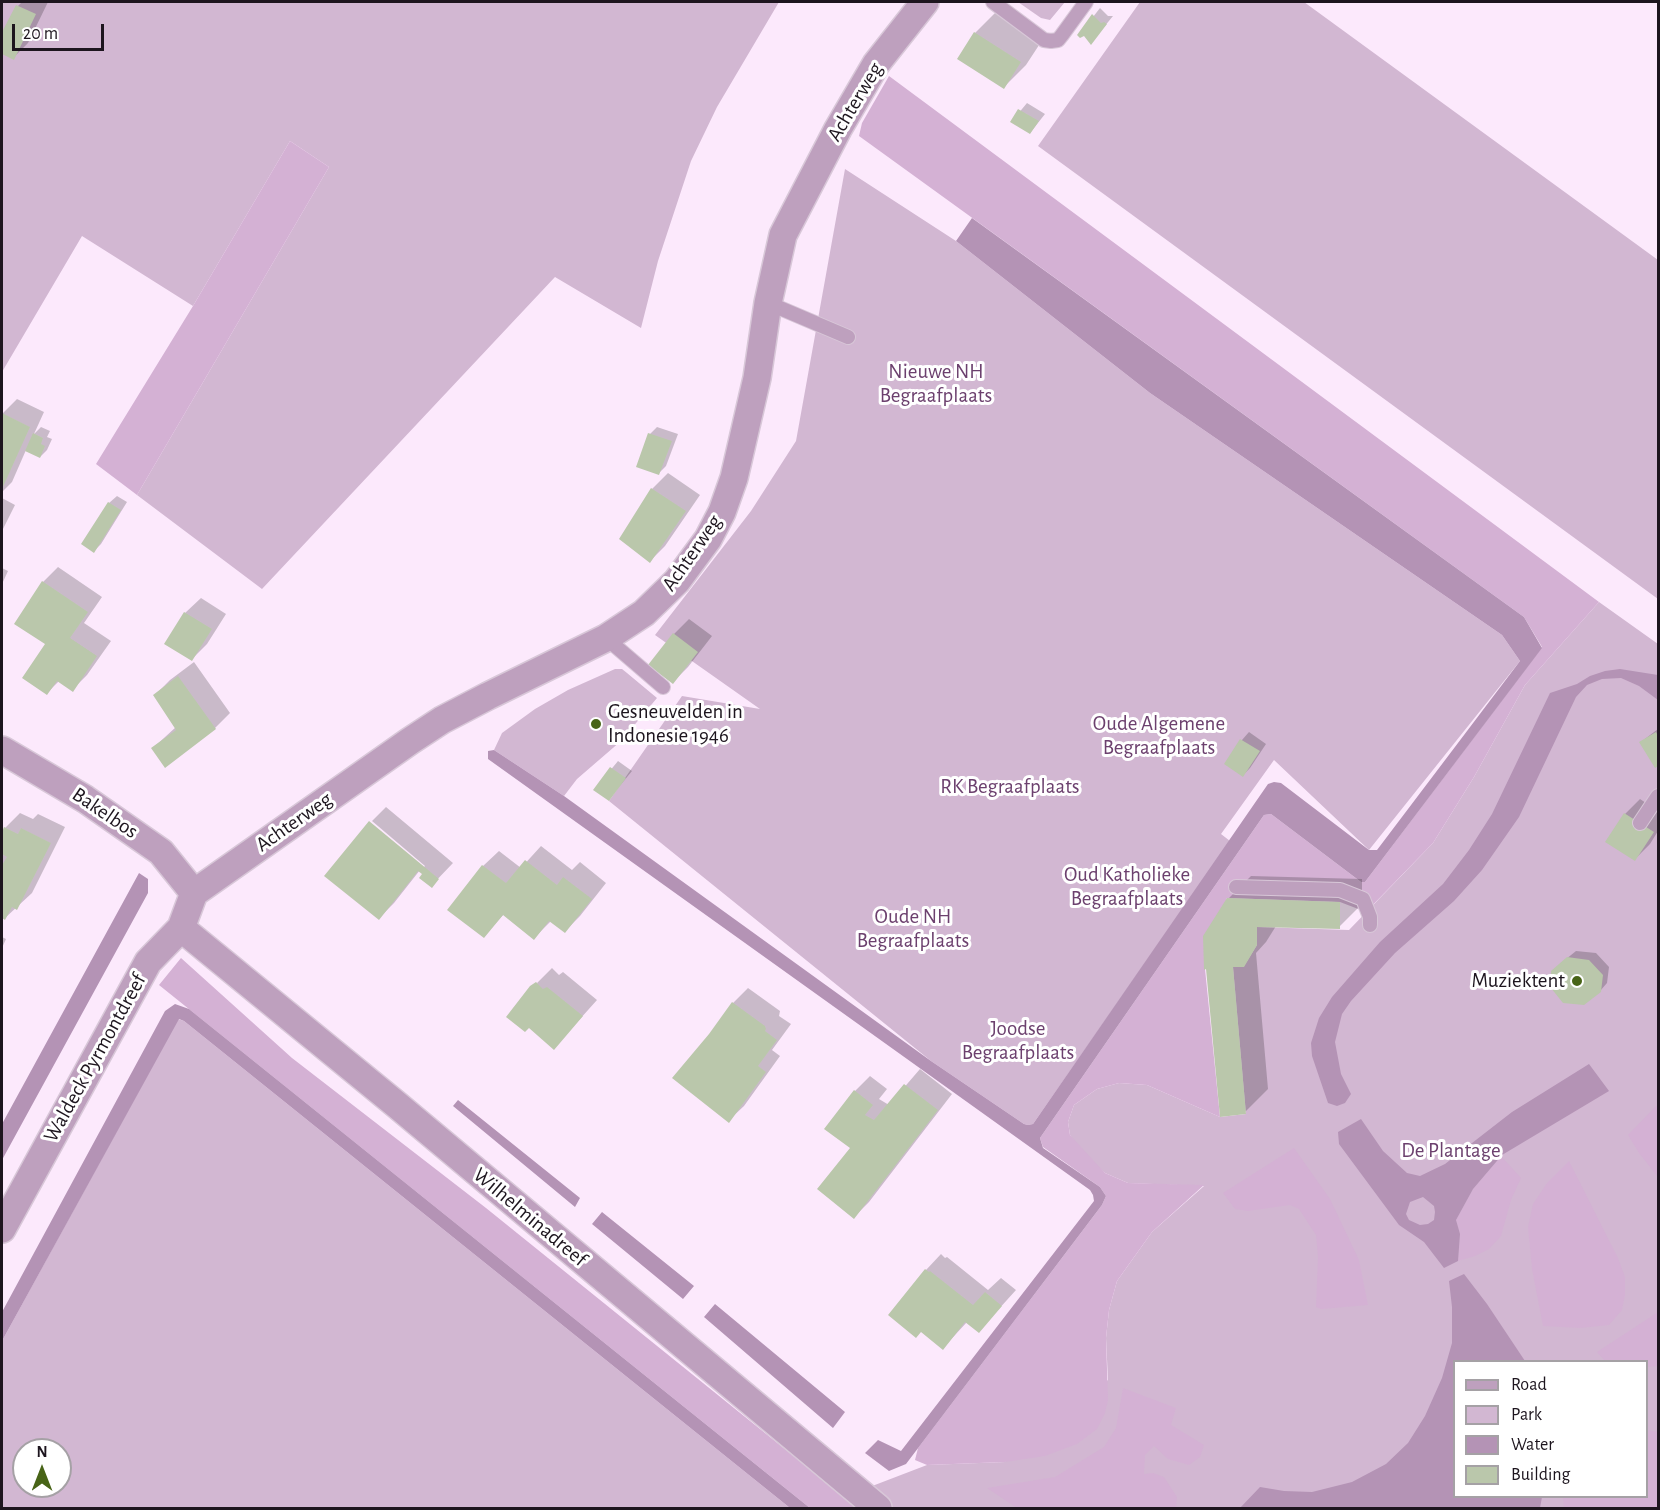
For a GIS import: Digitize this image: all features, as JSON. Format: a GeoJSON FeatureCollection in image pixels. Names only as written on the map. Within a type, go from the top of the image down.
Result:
{"type":"FeatureCollection","features":[{"type":"Feature","properties":{"kind":"street","name":"Achterweg"},"geometry":{"type":"LineString","coordinates":[[194,893],[442,720],[606,638],[644,613],[677,581],[708,539],[722,512],[734,478],[757,378],[768,303],[783,235],[810,180],[876,64],[925,2]]}},
{"type":"Feature","properties":{"kind":"street","name":"Bakelbos"},"geometry":{"type":"LineString","coordinates":[[2,750],[86,799],[161,852],[194,893]]}},
{"type":"Feature","properties":{"kind":"street","name":"Waldeck Pyrmontdreef"},"geometry":{"type":"LineString","coordinates":[[2,1229],[148,962],[180,928],[194,893]]}},
{"type":"Feature","properties":{"kind":"street","name":"Wilhelminadreef"},"geometry":{"type":"LineString","coordinates":[[180,928],[397,1105],[878,1509]]}},
{"type":"Feature","properties":{"kind":"lane"},"geometry":{"type":"LineString","coordinates":[[993,2],[1044,40],[1051,41],[1058,40],[1086,2]]}},
{"type":"Feature","properties":{"kind":"lane"},"geometry":{"type":"LineString","coordinates":[[768,303],[848,337]]}},
{"type":"Feature","properties":{"kind":"lane"},"geometry":{"type":"LineString","coordinates":[[606,638],[663,687]]}},
{"type":"Feature","properties":{"kind":"lane"},"geometry":{"type":"LineString","coordinates":[[1640,823],[1659,796]]}},
{"type":"Feature","properties":{"kind":"lane"},"geometry":{"type":"LineString","coordinates":[[1236,887],[1340,890],[1363,898],[1370,917],[1370,925]]}},
{"type":"Feature","properties":{"kind":"green space"},"geometry":{"type":"Polygon","coordinates":[[[2,2],[779,2],[717,107],[691,161],[658,261],[641,328],[555,277],[262,589],[137,495],[329,167],[290,141],[193,306],[82,236],[2,372],[2,2]]]}},
{"type":"Feature","properties":{"kind":"green space"},"geometry":{"type":"Polygon","coordinates":[[[1018,2],[1065,2],[1050,20],[1041,18],[1018,2]]]}},
{"type":"Feature","properties":{"kind":"green space"},"geometry":{"type":"Polygon","coordinates":[[[1140,2],[1304,2],[1658,260],[1658,599],[1038,146],[1140,2]]]}},
{"type":"Feature","properties":{"kind":"green space"},"geometry":{"type":"Polygon","coordinates":[[[845,169],[956,241],[1150,393],[1502,635],[1520,661],[1369,850],[1274,760],[1221,834],[1230,841],[1033,1124],[1028,1125],[931,1061],[609,801],[682,696],[760,709],[655,635],[751,511],[796,441],[845,169]]]}},
{"type":"Feature","properties":{"kind":"green space","name":"De Plantage"},"geometry":{"type":"Polygon","coordinates":[[[1599,602],[1658,644],[1658,1508],[894,1508],[867,1488],[927,1465],[1005,1462],[1108,1380],[1106,1338],[1109,1310],[1117,1281],[1152,1232],[1204,1186],[1128,1183],[1105,1173],[1082,1154],[1070,1135],[1068,1122],[1074,1105],[1097,1089],[1119,1083],[1147,1085],[1220,1117],[1246,1114],[1233,967],[1244,966],[1257,945],[1257,927],[1349,930],[1433,843],[1474,777],[1525,685],[1599,602]]]}},
{"type":"Feature","properties":{"kind":"green space"},"geometry":{"type":"Polygon","coordinates":[[[615,669],[622,669],[657,698],[621,741],[577,779],[564,796],[494,750],[502,733],[535,709],[568,690],[615,669]]]}},
{"type":"Feature","properties":{"kind":"green space"},"geometry":{"type":"Polygon","coordinates":[[[178,1019],[184,1021],[790,1508],[2,1508],[2,1341],[178,1019]]]}},
{"type":"Feature","properties":{"kind":"shaded area"},"geometry":{"type":"Polygon","coordinates":[[[889,76],[1599,602],[1525,685],[1474,777],[1433,843],[1366,912],[1340,902],[1227,898],[1205,969],[1220,1117],[1147,1085],[1119,1083],[1097,1089],[1074,1105],[1068,1122],[1070,1135],[1105,1173],[1128,1183],[1204,1185],[1152,1232],[1117,1281],[1109,1310],[1106,1338],[1108,1400],[1105,1413],[1097,1429],[1077,1444],[1045,1456],[1005,1462],[927,1465],[915,1460],[918,1448],[1102,1205],[1106,1196],[1100,1187],[1043,1147],[1040,1138],[1264,815],[1271,814],[1361,882],[1365,882],[1542,647],[1524,617],[859,136],[862,123],[889,76]]]}},
{"type":"Feature","properties":{"kind":"shaded area"},"geometry":{"type":"Polygon","coordinates":[[[290,141],[329,167],[137,495],[96,464],[193,306],[290,141]]]}},
{"type":"Feature","properties":{"kind":"shaded area"},"geometry":{"type":"Polygon","coordinates":[[[181,958],[292,1058],[486,1208],[858,1508],[810,1508],[159,985],[181,958]]]}},
{"type":"Feature","properties":{"kind":"shaded area"},"geometry":{"type":"Polygon","coordinates":[[[1658,1106],[1658,1177],[1628,1135],[1658,1106]]]}},
{"type":"Feature","properties":{"kind":"shaded area"},"geometry":{"type":"Polygon","coordinates":[[[1294,1148],[1330,1199],[1359,1260],[1368,1305],[1321,1309],[1316,1307],[1318,1257],[1316,1235],[1299,1209],[1290,1205],[1248,1211],[1235,1209],[1223,1193],[1294,1148]]]}},
{"type":"Feature","properties":{"kind":"shaded area"},"geometry":{"type":"Polygon","coordinates":[[[1501,1156],[1521,1178],[1511,1200],[1501,1236],[1489,1249],[1458,1261],[1460,1234],[1456,1220],[1473,1189],[1501,1156]]]}},
{"type":"Feature","properties":{"kind":"shaded area"},"geometry":{"type":"Polygon","coordinates":[[[1569,1161],[1618,1258],[1625,1277],[1622,1310],[1609,1325],[1580,1328],[1543,1326],[1532,1269],[1528,1227],[1533,1204],[1547,1183],[1569,1161]]]}},
{"type":"Feature","properties":{"kind":"shaded area"},"geometry":{"type":"Polygon","coordinates":[[[1658,1312],[1658,1366],[1648,1367],[1648,1360],[1604,1360],[1597,1352],[1658,1312]]]}},
{"type":"Feature","properties":{"kind":"shaded area"},"geometry":{"type":"Polygon","coordinates":[[[1123,1388],[1176,1408],[1171,1425],[1204,1445],[1200,1457],[1189,1465],[1168,1459],[1154,1446],[1145,1455],[1144,1474],[1153,1473],[1164,1477],[1177,1497],[1176,1508],[1017,1508],[987,1488],[1055,1477],[1104,1447],[1116,1428],[1123,1388]]]}},
{"type":"Feature","properties":{"kind":"shaded area"},"geometry":{"type":"Polygon","coordinates":[[[1648,1430],[1658,1432],[1658,1508],[1564,1508],[1563,1498],[1648,1498],[1648,1430]]]}},
{"type":"Feature","properties":{"kind":"water"},"geometry":{"type":"Polygon","coordinates":[[[972,218],[1524,617],[1542,648],[1365,882],[1361,882],[1271,814],[1264,815],[1040,1138],[1043,1148],[1100,1187],[1106,1196],[1102,1205],[906,1464],[889,1471],[865,1453],[878,1440],[901,1451],[1094,1201],[1093,1195],[1090,1190],[488,759],[488,751],[494,750],[564,796],[931,1061],[1028,1125],[1033,1124],[1268,784],[1281,783],[1369,850],[1377,850],[1520,661],[1502,635],[1150,393],[956,241],[972,218]]]}},
{"type":"Feature","properties":{"kind":"water"},"geometry":{"type":"Polygon","coordinates":[[[1620,669],[1658,675],[1658,700],[1639,686],[1621,678],[1602,679],[1587,685],[1576,697],[1519,817],[1482,870],[1454,901],[1395,953],[1342,1014],[1335,1042],[1341,1074],[1351,1094],[1345,1103],[1337,1106],[1328,1103],[1312,1056],[1311,1043],[1319,1018],[1332,997],[1380,942],[1443,884],[1469,850],[1492,814],[1550,693],[1577,684],[1590,676],[1620,669]]]}},
{"type":"Feature","properties":{"kind":"water"},"geometry":{"type":"Polygon","coordinates":[[[139,873],[148,879],[148,893],[2,1160],[2,1124],[139,873]]]}},
{"type":"Feature","properties":{"kind":"water"},"geometry":{"type":"Polygon","coordinates":[[[175,1004],[189,1009],[810,1508],[790,1508],[179,1019],[2,1341],[2,1312],[165,1011],[175,1004]]]}},
{"type":"Feature","properties":{"kind":"water"},"geometry":{"type":"Polygon","coordinates":[[[1589,1064],[1609,1091],[1502,1155],[1473,1189],[1456,1220],[1460,1234],[1458,1261],[1444,1268],[1424,1242],[1399,1225],[1339,1144],[1338,1132],[1361,1119],[1383,1151],[1407,1173],[1420,1176],[1445,1164],[1512,1112],[1589,1064]],[[1423,1197],[1410,1202],[1406,1214],[1409,1220],[1420,1225],[1428,1224],[1434,1220],[1434,1206],[1423,1197]]]}},
{"type":"Feature","properties":{"kind":"water"},"geometry":{"type":"Polygon","coordinates":[[[458,1100],[580,1198],[575,1207],[453,1106],[458,1100]]]}},
{"type":"Feature","properties":{"kind":"water"},"geometry":{"type":"Polygon","coordinates":[[[602,1212],[694,1286],[683,1299],[592,1224],[602,1212]]]}},
{"type":"Feature","properties":{"kind":"water"},"geometry":{"type":"Polygon","coordinates":[[[1464,1274],[1524,1360],[1453,1360],[1453,1498],[1542,1498],[1540,1508],[1240,1508],[1260,1487],[1312,1492],[1352,1482],[1386,1464],[1408,1443],[1425,1416],[1442,1378],[1452,1343],[1449,1281],[1464,1274]]]}},
{"type":"Feature","properties":{"kind":"water"},"geometry":{"type":"Polygon","coordinates":[[[715,1304],[845,1412],[833,1428],[704,1317],[715,1304]]]}},
{"type":"Feature","properties":{"kind":"building"},"geometry":{"type":"Polygon","coordinates":[[[16,5],[36,14],[14,60],[2,54],[2,32],[16,5]]]}},
{"type":"Feature","properties":{"kind":"building"},"geometry":{"type":"Polygon","coordinates":[[[1092,14],[1101,23],[1107,24],[1091,45],[1084,36],[1080,38],[1077,35],[1092,14]]]}},
{"type":"Feature","properties":{"kind":"building"},"geometry":{"type":"Polygon","coordinates":[[[974,32],[1021,62],[1004,89],[957,59],[974,32]]]}},
{"type":"Feature","properties":{"kind":"building"},"geometry":{"type":"Polygon","coordinates":[[[1018,109],[1039,121],[1030,134],[1010,122],[1018,109]]]}},
{"type":"Feature","properties":{"kind":"building"},"geometry":{"type":"Polygon","coordinates":[[[2,413],[30,427],[2,489],[2,413]]]}},
{"type":"Feature","properties":{"kind":"building"},"geometry":{"type":"Polygon","coordinates":[[[33,433],[43,438],[41,444],[45,446],[40,458],[25,451],[33,433]]]}},
{"type":"Feature","properties":{"kind":"building"},"geometry":{"type":"Polygon","coordinates":[[[648,433],[672,441],[659,475],[636,467],[648,433]]]}},
{"type":"Feature","properties":{"kind":"building"},"geometry":{"type":"Polygon","coordinates":[[[651,488],[686,511],[650,563],[619,539],[651,488]]]}},
{"type":"Feature","properties":{"kind":"building"},"geometry":{"type":"Polygon","coordinates":[[[108,502],[121,510],[94,553],[81,544],[108,502]]]}},
{"type":"Feature","properties":{"kind":"building"},"geometry":{"type":"Polygon","coordinates":[[[42,581],[88,612],[70,638],[97,656],[73,692],[57,681],[47,695],[22,678],[45,644],[14,624],[42,581]]]}},
{"type":"Feature","properties":{"kind":"building"},"geometry":{"type":"Polygon","coordinates":[[[184,612],[212,629],[192,661],[164,644],[184,612]]]}},
{"type":"Feature","properties":{"kind":"building"},"geometry":{"type":"Polygon","coordinates":[[[673,633],[698,652],[673,684],[648,665],[673,633]]]}},
{"type":"Feature","properties":{"kind":"building"},"geometry":{"type":"Polygon","coordinates":[[[178,676],[216,729],[165,768],[151,748],[176,730],[153,695],[178,676]]]}},
{"type":"Feature","properties":{"kind":"building"},"geometry":{"type":"Polygon","coordinates":[[[1656,732],[1658,766],[1655,768],[1639,742],[1656,732]]]}},
{"type":"Feature","properties":{"kind":"building"},"geometry":{"type":"Polygon","coordinates":[[[1240,739],[1260,751],[1243,777],[1224,764],[1240,739]]]}},
{"type":"Feature","properties":{"kind":"building"},"geometry":{"type":"Polygon","coordinates":[[[610,767],[626,778],[609,801],[593,790],[610,767]]]}},
{"type":"Feature","properties":{"kind":"building"},"geometry":{"type":"Polygon","coordinates":[[[1624,813],[1654,832],[1635,861],[1605,842],[1624,813]]]}},
{"type":"Feature","properties":{"kind":"building"},"geometry":{"type":"Polygon","coordinates":[[[369,821],[439,879],[432,888],[419,878],[422,874],[418,871],[379,920],[324,876],[369,821]]]}},
{"type":"Feature","properties":{"kind":"building"},"geometry":{"type":"Polygon","coordinates":[[[4,827],[18,834],[21,828],[51,843],[17,910],[12,907],[5,920],[2,918],[2,865],[7,857],[2,854],[4,827]]]}},
{"type":"Feature","properties":{"kind":"building"},"geometry":{"type":"Polygon","coordinates":[[[525,860],[557,885],[563,877],[592,899],[565,933],[549,921],[534,940],[503,915],[484,938],[447,910],[482,865],[506,883],[525,860]]]}},
{"type":"Feature","properties":{"kind":"building"},"geometry":{"type":"Polygon","coordinates":[[[1227,898],[1340,902],[1340,929],[1257,927],[1257,945],[1244,967],[1233,967],[1246,1114],[1220,1117],[1206,969],[1204,970],[1203,936],[1227,898]]]}},
{"type":"Feature","properties":{"kind":"building","name":"Muziektent"},"geometry":{"type":"Polygon","coordinates":[[[1567,957],[1589,960],[1603,975],[1601,992],[1584,1005],[1563,1003],[1551,988],[1551,971],[1567,957]]]}},
{"type":"Feature","properties":{"kind":"building"},"geometry":{"type":"Polygon","coordinates":[[[536,982],[543,989],[547,987],[583,1016],[554,1050],[529,1028],[525,1032],[506,1017],[530,986],[536,982]]]}},
{"type":"Feature","properties":{"kind":"building"},"geometry":{"type":"Polygon","coordinates":[[[732,1002],[765,1026],[765,1031],[777,1040],[758,1066],[766,1072],[729,1123],[672,1078],[732,1002]]]}},
{"type":"Feature","properties":{"kind":"building"},"geometry":{"type":"Polygon","coordinates":[[[904,1084],[938,1110],[854,1219],[817,1189],[850,1148],[824,1129],[854,1090],[873,1105],[865,1115],[874,1120],[904,1084]]]}},
{"type":"Feature","properties":{"kind":"building"},"geometry":{"type":"Polygon","coordinates":[[[925,1269],[973,1305],[985,1292],[1002,1306],[979,1333],[965,1322],[943,1350],[921,1332],[916,1338],[888,1315],[925,1269]]]}},
{"type":"Feature","properties":{"kind":"place","name":"Gesneuvelden in Indonesie 1946"},"geometry":{"type":"Point","coordinates":[596,724]}},
{"type":"Feature","properties":{"kind":"place","name":"Muziektent"},"geometry":{"type":"Point","coordinates":[1577,981]}},
{"type":"Feature","properties":{"kind":"park label","name":"Nieuwe NH Begraafplaats"},"geometry":{"type":"Point","coordinates":[936,384]}},
{"type":"Feature","properties":{"kind":"park label","name":"Oude Algemene Begraafplaats"},"geometry":{"type":"Point","coordinates":[1159,736]}},
{"type":"Feature","properties":{"kind":"park label","name":"RK Begraafplaats"},"geometry":{"type":"Point","coordinates":[1010,787]}},
{"type":"Feature","properties":{"kind":"park label","name":"Oud Katholieke Begraafplaats"},"geometry":{"type":"Point","coordinates":[1127,887]}},
{"type":"Feature","properties":{"kind":"park label","name":"Oude NH Begraafplaats"},"geometry":{"type":"Point","coordinates":[913,929]}},
{"type":"Feature","properties":{"kind":"park label","name":"Joodse Begraafplaats"},"geometry":{"type":"Point","coordinates":[1018,1041]}}]}
